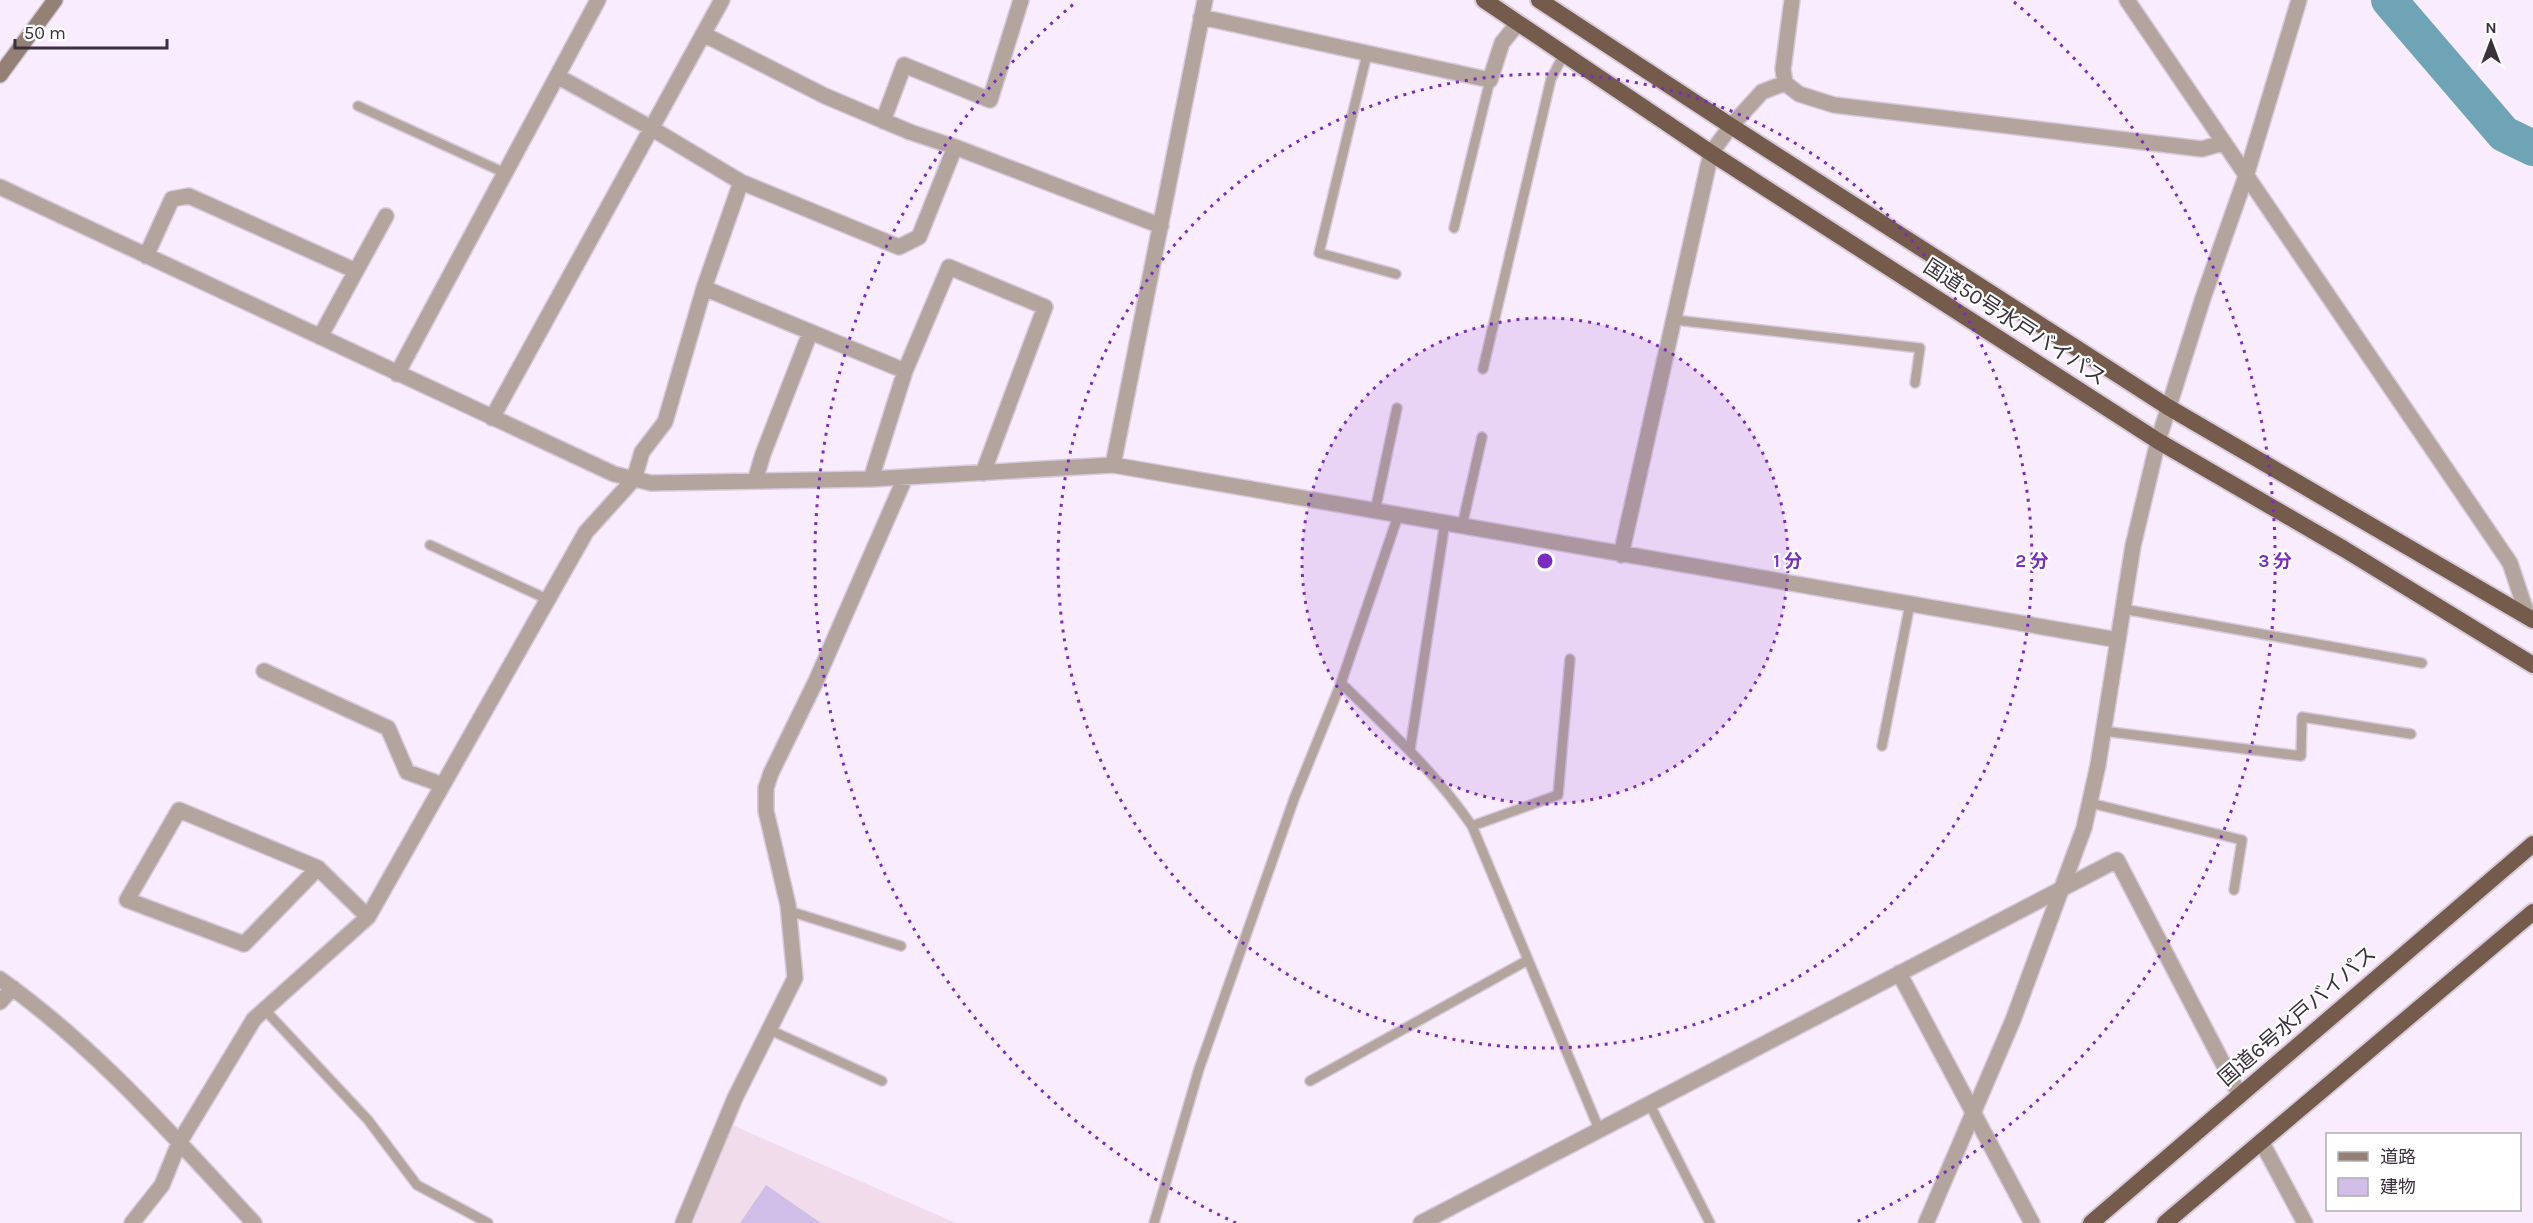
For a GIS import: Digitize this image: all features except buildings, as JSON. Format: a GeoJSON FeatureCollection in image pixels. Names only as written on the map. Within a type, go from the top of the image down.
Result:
{"type":"FeatureCollection","features":[{"type":"Feature","properties":{"kind":"highway","name":"国道50号水戸バイパス"},"geometry":{"type":"LineString","coordinates":[[1484,0],[1712,153],[2158,441],[2344,549],[2533,665]]}},
{"type":"Feature","properties":{"kind":"highway","name":"国道50号水戸バイパス"},"geometry":{"type":"LineString","coordinates":[[1539,0],[2168,407],[2530,618]]}},
{"type":"Feature","properties":{"kind":"highway","name":"国道6号水戸バイパス"},"geometry":{"type":"LineString","coordinates":[[2091,1223],[2533,844]]}},
{"type":"Feature","properties":{"kind":"highway"},"geometry":{"type":"LineString","coordinates":[[2165,1223],[2533,912]]}},
{"type":"Feature","properties":{"kind":"main road"},"geometry":{"type":"LineString","coordinates":[[0,75],[55,0]]}},
{"type":"Feature","properties":{"kind":"street"},"geometry":{"type":"LineString","coordinates":[[397,374],[598,0]]}},
{"type":"Feature","properties":{"kind":"street"},"geometry":{"type":"LineString","coordinates":[[492,418],[722,0]]}},
{"type":"Feature","properties":{"kind":"street"},"geometry":{"type":"LineString","coordinates":[[883,121],[904,65],[990,100],[1021,0]]}},
{"type":"Feature","properties":{"kind":"street"},"geometry":{"type":"LineString","coordinates":[[1113,465],[1205,0]]}},
{"type":"Feature","properties":{"kind":"street"},"geometry":{"type":"LineString","coordinates":[[1792,0],[1783,69],[1785,83],[1799,94],[1834,105],[2202,149],[2223,143]]}},
{"type":"Feature","properties":{"kind":"street"},"geometry":{"type":"LineString","coordinates":[[2127,0],[2510,563],[2530,618]]}},
{"type":"Feature","properties":{"kind":"street"},"geometry":{"type":"LineString","coordinates":[[1926,1223],[2013,1020],[2065,886],[2084,828],[2103,731],[2133,546],[2158,441],[2203,298],[2246,176],[2300,0]]}},
{"type":"Feature","properties":{"kind":"street"},"geometry":{"type":"LineString","coordinates":[[1201,16],[1490,80],[1502,43],[1518,23]]}},
{"type":"Feature","properties":{"kind":"street"},"geometry":{"type":"LineString","coordinates":[[703,34],[825,96],[883,121],[1161,226]]}},
{"type":"Feature","properties":{"kind":"street"},"geometry":{"type":"LineString","coordinates":[[557,76],[651,128],[741,182],[899,247],[919,237],[955,147]]}},
{"type":"Feature","properties":{"kind":"street"},"geometry":{"type":"LineString","coordinates":[[1621,555],[1712,153],[1731,126],[1762,92],[1785,83]]}},
{"type":"Feature","properties":{"kind":"street"},"geometry":{"type":"LineString","coordinates":[[132,1223],[162,1185],[179,1143],[254,1019],[368,917],[586,532],[634,479],[642,452],[665,422],[704,288],[741,182]]}},
{"type":"Feature","properties":{"kind":"street"},"geometry":{"type":"LineString","coordinates":[[0,187],[614,474],[651,483],[905,478],[1113,465],[2118,640]]}},
{"type":"Feature","properties":{"kind":"street"},"geometry":{"type":"LineString","coordinates":[[146,256],[172,199],[189,196],[356,271]]}},
{"type":"Feature","properties":{"kind":"street"},"geometry":{"type":"LineString","coordinates":[[320,337],[386,216]]}},
{"type":"Feature","properties":{"kind":"street"},"geometry":{"type":"LineString","coordinates":[[871,479],[905,371],[949,267],[1045,307],[983,473]]}},
{"type":"Feature","properties":{"kind":"street"},"geometry":{"type":"LineString","coordinates":[[704,288],[905,371]]}},
{"type":"Feature","properties":{"kind":"street"},"geometry":{"type":"LineString","coordinates":[[755,481],[763,454],[810,333]]}},
{"type":"Feature","properties":{"kind":"street"},"geometry":{"type":"LineString","coordinates":[[683,1223],[735,1098],[795,978],[789,911],[766,811],[766,788],[771,773],[816,681],[905,478]]}},
{"type":"Feature","properties":{"kind":"street"},"geometry":{"type":"LineString","coordinates":[[264,671],[388,728],[407,772],[443,784]]}},
{"type":"Feature","properties":{"kind":"street"},"geometry":{"type":"LineString","coordinates":[[318,868],[244,944],[127,900],[179,810],[318,868],[368,917]]}},
{"type":"Feature","properties":{"kind":"street"},"geometry":{"type":"LineString","coordinates":[[1420,1223],[2117,860],[2240,1096]]}},
{"type":"Feature","properties":{"kind":"street"},"geometry":{"type":"LineString","coordinates":[[1899,973],[2032,1223]]}},
{"type":"Feature","properties":{"kind":"street"},"geometry":{"type":"LineString","coordinates":[[0,979],[96,1057],[254,1223]]}},
{"type":"Feature","properties":{"kind":"street"},"geometry":{"type":"LineString","coordinates":[[0,1002],[13,988]]}},
{"type":"Feature","properties":{"kind":"street"},"geometry":{"type":"LineString","coordinates":[[2261,1141],[2305,1223]]}},
{"type":"Feature","properties":{"kind":"lane"},"geometry":{"type":"LineString","coordinates":[[1367,54],[1319,253],[1396,274]]}},
{"type":"Feature","properties":{"kind":"lane"},"geometry":{"type":"LineString","coordinates":[[1483,369],[1551,79],[1564,54]]}},
{"type":"Feature","properties":{"kind":"lane"},"geometry":{"type":"LineString","coordinates":[[1454,228],[1490,80]]}},
{"type":"Feature","properties":{"kind":"lane"},"geometry":{"type":"LineString","coordinates":[[358,106],[505,173]]}},
{"type":"Feature","properties":{"kind":"lane"},"geometry":{"type":"LineString","coordinates":[[1675,320],[1920,348],[1915,383]]}},
{"type":"Feature","properties":{"kind":"lane"},"geometry":{"type":"LineString","coordinates":[[1375,511],[1398,408]]}},
{"type":"Feature","properties":{"kind":"lane"},"geometry":{"type":"LineString","coordinates":[[1462,526],[1482,437]]}},
{"type":"Feature","properties":{"kind":"lane"},"geometry":{"type":"LineString","coordinates":[[1154,1223],[1199,1069],[1294,799],[1341,683],[1398,516]]}},
{"type":"Feature","properties":{"kind":"lane"},"geometry":{"type":"LineString","coordinates":[[1410,750],[1445,522]]}},
{"type":"Feature","properties":{"kind":"lane"},"geometry":{"type":"LineString","coordinates":[[430,545],[549,600]]}},
{"type":"Feature","properties":{"kind":"lane"},"geometry":{"type":"LineString","coordinates":[[1882,746],[1910,604]]}},
{"type":"Feature","properties":{"kind":"lane"},"geometry":{"type":"LineString","coordinates":[[2123,609],[2422,663]]}},
{"type":"Feature","properties":{"kind":"lane"},"geometry":{"type":"LineString","coordinates":[[1472,826],[1558,795],[1570,659]]}},
{"type":"Feature","properties":{"kind":"lane"},"geometry":{"type":"LineString","coordinates":[[1341,683],[1410,750],[1455,800],[1472,826],[1599,1129]]}},
{"type":"Feature","properties":{"kind":"lane"},"geometry":{"type":"LineString","coordinates":[[2103,731],[2301,756],[2302,717],[2411,734]]}},
{"type":"Feature","properties":{"kind":"lane"},"geometry":{"type":"LineString","coordinates":[[2090,803],[2242,840],[2234,890]]}},
{"type":"Feature","properties":{"kind":"lane"},"geometry":{"type":"LineString","coordinates":[[789,911],[901,946]]}},
{"type":"Feature","properties":{"kind":"lane"},"geometry":{"type":"LineString","coordinates":[[1310,1081],[1528,960]]}},
{"type":"Feature","properties":{"kind":"lane"},"geometry":{"type":"LineString","coordinates":[[264,1009],[368,1120],[417,1185],[488,1223]]}},
{"type":"Feature","properties":{"kind":"lane"},"geometry":{"type":"LineString","coordinates":[[770,1030],[882,1081]]}},
{"type":"Feature","properties":{"kind":"lane"},"geometry":{"type":"LineString","coordinates":[[1650,1105],[1710,1223]]}},
{"type":"Feature","properties":{"kind":"shaded area"},"geometry":{"type":"Polygon","coordinates":[[[732,1125],[956,1223],[693,1223],[732,1125]]]}},
{"type":"Feature","properties":{"kind":"waterway"},"geometry":{"type":"LineString","coordinates":[[2389,0],[2504,134],[2533,148]]}}]}
